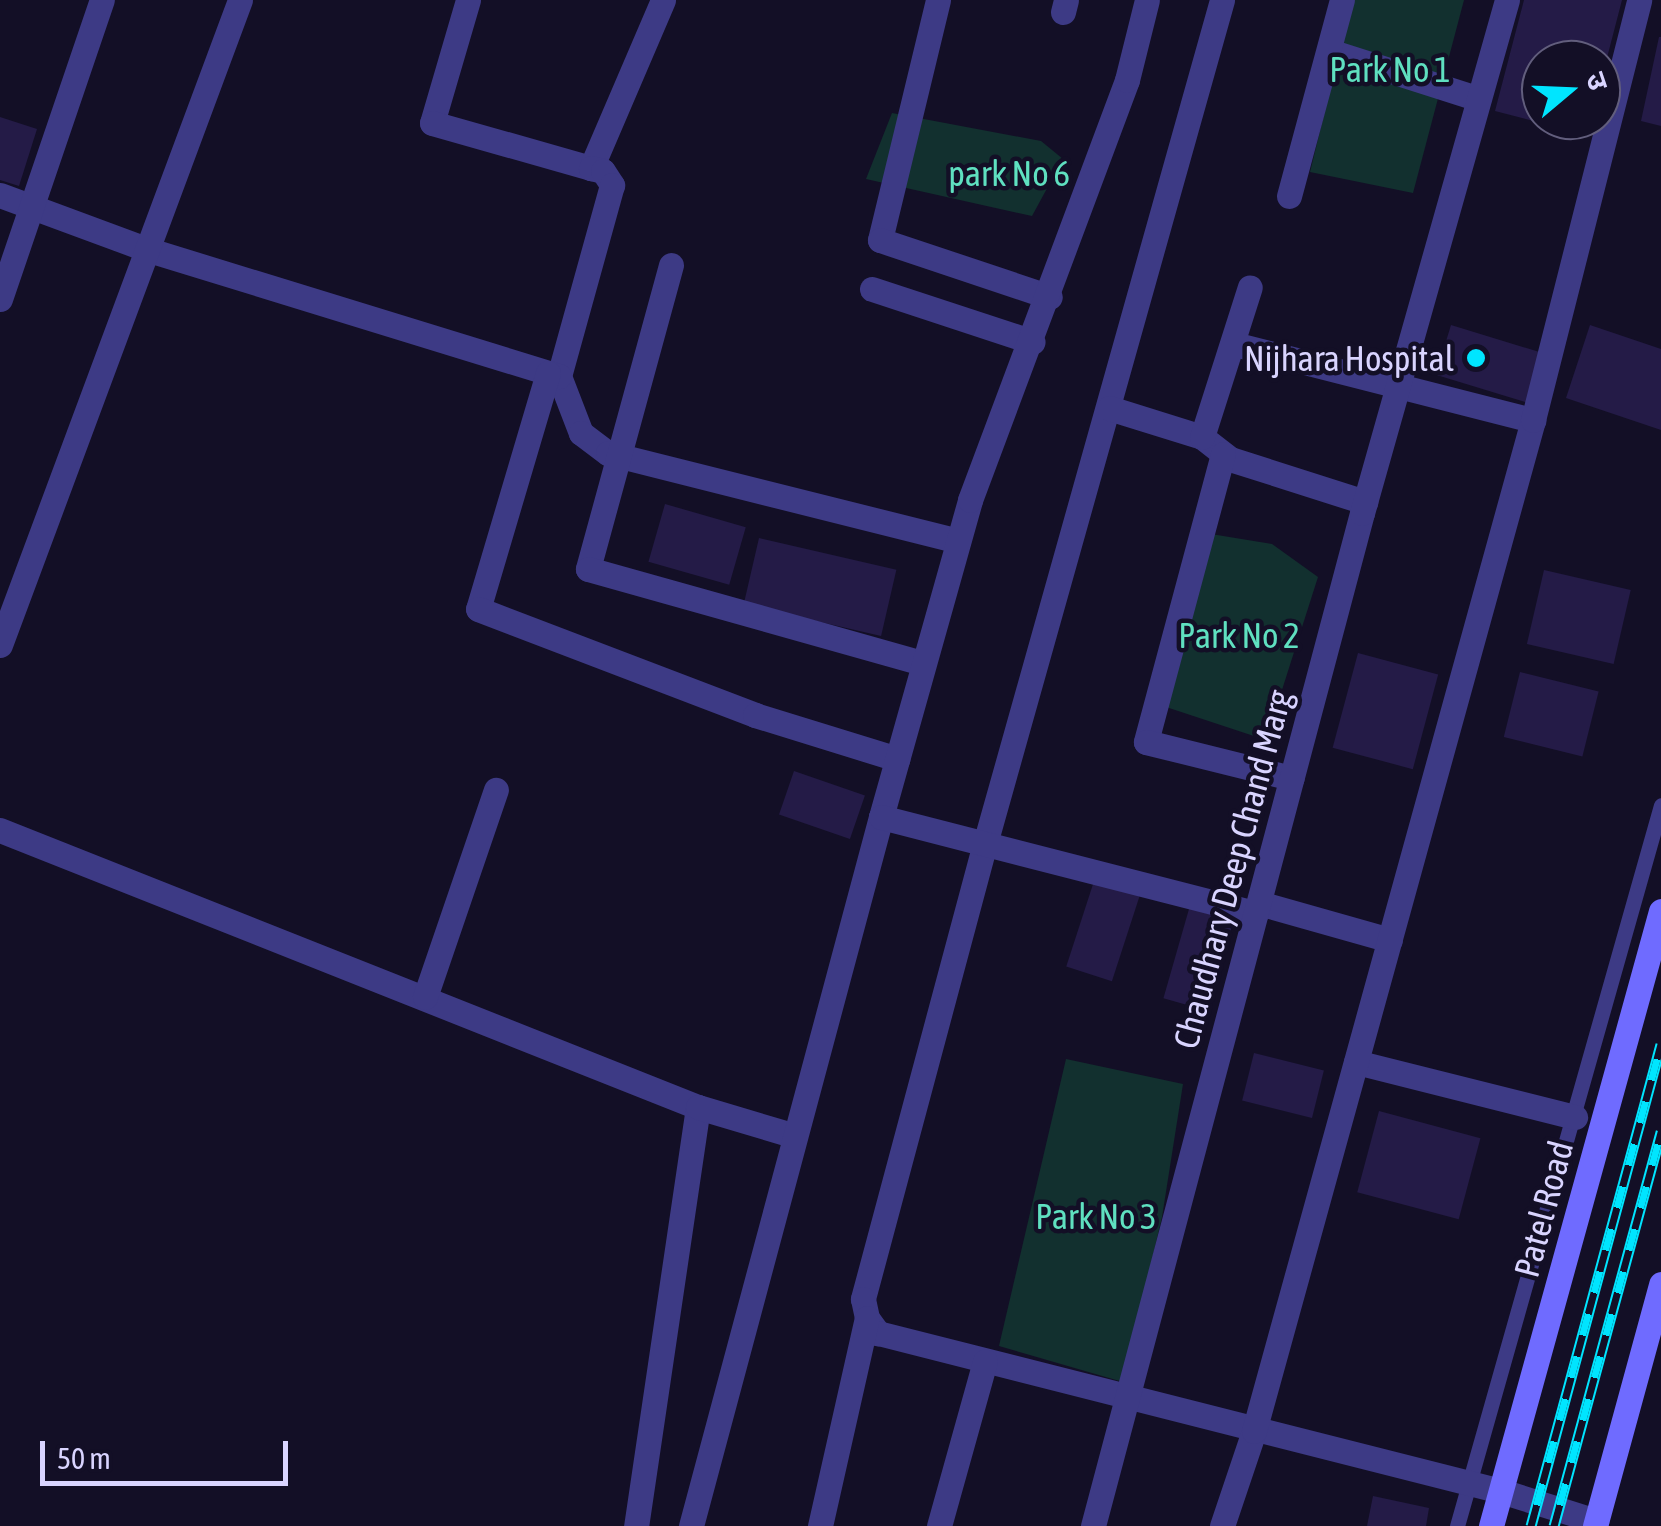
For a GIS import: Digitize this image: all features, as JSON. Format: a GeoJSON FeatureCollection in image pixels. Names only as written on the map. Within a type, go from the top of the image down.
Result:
{"type":"FeatureCollection","features":[{"type":"Feature","properties":{"kind":"main road","name":"Patel Road"},"geometry":{"type":"LineString","coordinates":[[1492,1526],[1661,911]]}},
{"type":"Feature","properties":{"kind":"main road"},"geometry":{"type":"LineString","coordinates":[[1595,1524],[1661,1284]]}},
{"type":"Feature","properties":{"kind":"street"},"geometry":{"type":"LineString","coordinates":[[0,299],[102,0]]}},
{"type":"Feature","properties":{"kind":"street"},"geometry":{"type":"LineString","coordinates":[[0,645],[240,0]]}},
{"type":"Feature","properties":{"kind":"street"},"geometry":{"type":"LineString","coordinates":[[468,0],[432,123],[603,171],[612,185],[478,609],[756,715],[897,758]]}},
{"type":"Feature","properties":{"kind":"street"},"geometry":{"type":"LineString","coordinates":[[591,168],[663,0]]}},
{"type":"Feature","properties":{"kind":"street"},"geometry":{"type":"LineString","coordinates":[[910,0],[937,4],[880,240],[1050,297]]}},
{"type":"Feature","properties":{"kind":"street"},"geometry":{"type":"LineString","coordinates":[[690,1526],[792,1135],[958,541],[1128,80],[1147,0]]}},
{"type":"Feature","properties":{"kind":"street"},"geometry":{"type":"LineString","coordinates":[[820,1526],[867,1318],[864,1298],[984,847],[1222,0]]}},
{"type":"Feature","properties":{"kind":"street"},"geometry":{"type":"LineString","coordinates":[[1289,196],[1342,0]]}},
{"type":"Feature","properties":{"kind":"street","name":"Chaudhary Deep Chand Marg"},"geometry":{"type":"LineString","coordinates":[[1093,1526],[1130,1402],[1365,502],[1507,0]]}},
{"type":"Feature","properties":{"kind":"street"},"geometry":{"type":"LineString","coordinates":[[1222,1526],[1254,1432],[1533,420],[1640,0]]}},
{"type":"Feature","properties":{"kind":"street"},"geometry":{"type":"LineString","coordinates":[[1328,51],[1479,99]]}},
{"type":"Feature","properties":{"kind":"street"},"geometry":{"type":"LineString","coordinates":[[0,195],[149,250],[554,375],[581,433],[615,455],[958,541]]}},
{"type":"Feature","properties":{"kind":"street"},"geometry":{"type":"LineString","coordinates":[[671,264],[615,455],[588,569],[923,663]]}},
{"type":"Feature","properties":{"kind":"street"},"geometry":{"type":"LineString","coordinates":[[1202,437],[1250,287]]}},
{"type":"Feature","properties":{"kind":"street"},"geometry":{"type":"LineString","coordinates":[[872,289],[1033,342]]}},
{"type":"Feature","properties":{"kind":"street"},"geometry":{"type":"LineString","coordinates":[[1234,344],[1533,420]]}},
{"type":"Feature","properties":{"kind":"street"},"geometry":{"type":"LineString","coordinates":[[1109,408],[1202,437],[1223,454],[1365,502]]}},
{"type":"Feature","properties":{"kind":"street"},"geometry":{"type":"LineString","coordinates":[[1223,454],[1146,742],[1292,778]]}},
{"type":"Feature","properties":{"kind":"street"},"geometry":{"type":"LineString","coordinates":[[425,998],[496,790]]}},
{"type":"Feature","properties":{"kind":"street"},"geometry":{"type":"LineString","coordinates":[[881,817],[984,847],[1390,940]]}},
{"type":"Feature","properties":{"kind":"street"},"geometry":{"type":"LineString","coordinates":[[0,830],[698,1106],[792,1135]]}},
{"type":"Feature","properties":{"kind":"street"},"geometry":{"type":"LineString","coordinates":[[1356,1062],[1575,1117]]}},
{"type":"Feature","properties":{"kind":"street"},"geometry":{"type":"LineString","coordinates":[[636,1526],[698,1106]]}},
{"type":"Feature","properties":{"kind":"street"},"geometry":{"type":"LineString","coordinates":[[867,1318],[878,1333],[1130,1402],[1501,1490],[1595,1524]]}},
{"type":"Feature","properties":{"kind":"street"},"geometry":{"type":"LineString","coordinates":[[939,1526],[985,1361]]}},
{"type":"Feature","properties":{"kind":"lane"},"geometry":{"type":"LineString","coordinates":[[1457,1526],[1661,805]]}},
{"type":"Feature","properties":{"kind":"green space","name":"Park No 1"},"geometry":{"type":"Polygon","coordinates":[[[1352,0],[1464,0],[1413,193],[1310,172],[1352,0]]]}},
{"type":"Feature","properties":{"kind":"green space","name":"park No 6"},"geometry":{"type":"Polygon","coordinates":[[[892,113],[1041,141],[1063,159],[1032,216],[866,179],[892,113]]]}},
{"type":"Feature","properties":{"kind":"green space","name":"Park No 2"},"geometry":{"type":"Polygon","coordinates":[[[1211,534],[1272,544],[1318,577],[1266,740],[1157,704],[1211,534]]]}},
{"type":"Feature","properties":{"kind":"green space","name":"Park No 3"},"geometry":{"type":"Polygon","coordinates":[[[1066,1059],[1183,1084],[1162,1217],[1123,1382],[999,1346],[1066,1059]]]}},
{"type":"Feature","properties":{"kind":"building"},"geometry":{"type":"Polygon","coordinates":[[[1524,0],[1622,0],[1612,40],[1521,40],[1521,118],[1495,111],[1524,0]]]}},
{"type":"Feature","properties":{"kind":"building"},"geometry":{"type":"Polygon","coordinates":[[[1661,37],[1661,126],[1641,121],[1661,37]]]}},
{"type":"Feature","properties":{"kind":"building"},"geometry":{"type":"Polygon","coordinates":[[[0,117],[37,129],[19,186],[0,180],[0,117]]]}},
{"type":"Feature","properties":{"kind":"building"},"geometry":{"type":"Polygon","coordinates":[[[1451,325],[1542,353],[1527,403],[1436,375],[1451,325]]]}},
{"type":"Feature","properties":{"kind":"building"},"geometry":{"type":"Polygon","coordinates":[[[1590,325],[1661,349],[1661,430],[1566,398],[1590,325]]]}},
{"type":"Feature","properties":{"kind":"building"},"geometry":{"type":"Polygon","coordinates":[[[665,504],[746,527],[729,585],[648,562],[665,504]]]}},
{"type":"Feature","properties":{"kind":"building"},"geometry":{"type":"Polygon","coordinates":[[[759,538],[896,570],[881,636],[744,604],[759,538]]]}},
{"type":"Feature","properties":{"kind":"building"},"geometry":{"type":"Polygon","coordinates":[[[1544,570],[1631,590],[1614,664],[1527,644],[1544,570]]]}},
{"type":"Feature","properties":{"kind":"building"},"geometry":{"type":"Polygon","coordinates":[[[1358,653],[1438,674],[1413,769],[1333,748],[1358,653]]]}},
{"type":"Feature","properties":{"kind":"building"},"geometry":{"type":"Polygon","coordinates":[[[1520,672],[1599,692],[1582,757],[1504,737],[1520,672]]]}},
{"type":"Feature","properties":{"kind":"building"},"geometry":{"type":"Polygon","coordinates":[[[794,771],[865,795],[850,839],[779,814],[794,771]]]}},
{"type":"Feature","properties":{"kind":"building"},"geometry":{"type":"Polygon","coordinates":[[[1095,878],[1141,893],[1112,981],[1066,966],[1095,878]]]}},
{"type":"Feature","properties":{"kind":"building"},"geometry":{"type":"Polygon","coordinates":[[[1191,902],[1235,915],[1208,1011],[1163,998],[1191,902]]]}},
{"type":"Feature","properties":{"kind":"building"},"geometry":{"type":"Polygon","coordinates":[[[1254,1053],[1324,1070],[1312,1118],[1242,1101],[1254,1053]]]}},
{"type":"Feature","properties":{"kind":"building"},"geometry":{"type":"Polygon","coordinates":[[[1379,1111],[1480,1138],[1459,1219],[1357,1192],[1379,1111]]]}},
{"type":"Feature","properties":{"kind":"building"},"geometry":{"type":"Polygon","coordinates":[[[1373,1496],[1429,1508],[1426,1526],[1367,1526],[1373,1496]]]}},
{"type":"Feature","properties":{"kind":"railway"},"geometry":{"type":"LineString","coordinates":[[1531,1526],[1661,1044]]}},
{"type":"Feature","properties":{"kind":"railway"},"geometry":{"type":"LineString","coordinates":[[1554,1526],[1661,1131]]}},
{"type":"Feature","properties":{"kind":"place","name":"Nijhara Hospital"},"geometry":{"type":"Point","coordinates":[1476,358]}}]}
